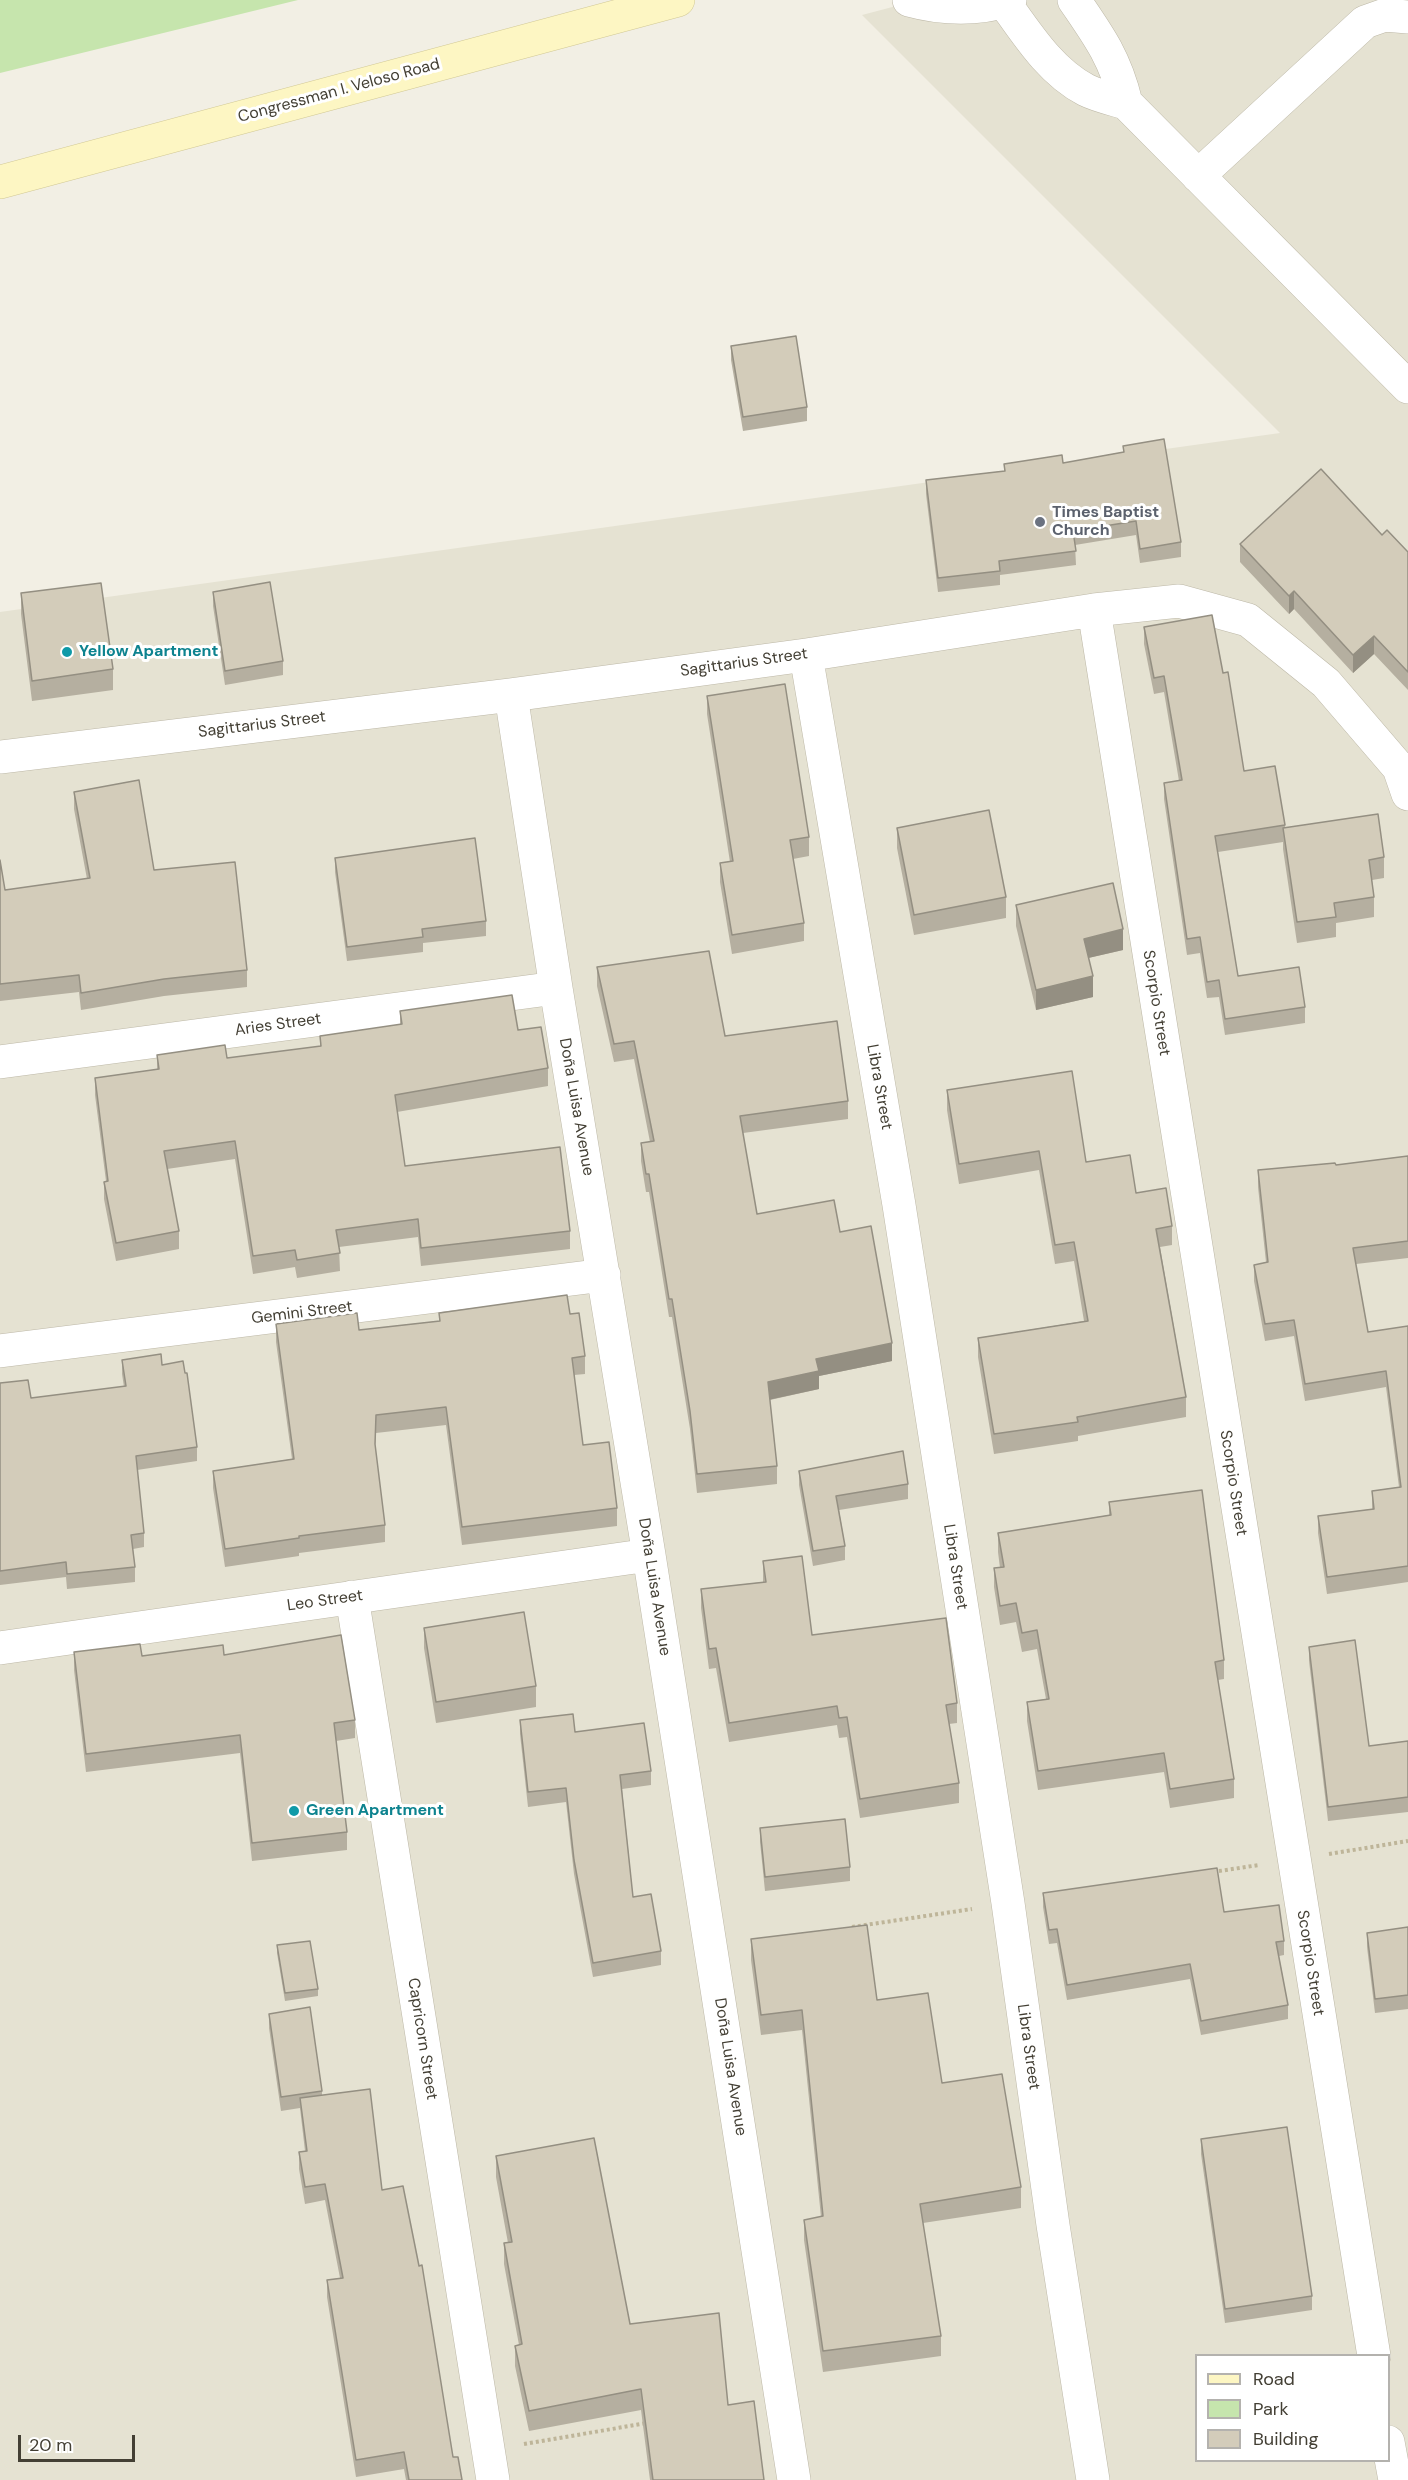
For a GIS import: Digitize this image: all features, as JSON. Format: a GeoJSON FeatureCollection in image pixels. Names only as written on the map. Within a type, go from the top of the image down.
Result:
{"type":"FeatureCollection","features":[{"type":"Feature","properties":{"kind":"main road","name":"Congressman I. Veloso Road"},"geometry":{"type":"LineString","coordinates":[[0,182],[678,0]]}},
{"type":"Feature","properties":{"kind":"street"},"geometry":{"type":"LineString","coordinates":[[909,0],[951,8],[1007,1],[1041,52],[1071,81],[1086,90],[1126,103],[1408,387]]}},
{"type":"Feature","properties":{"kind":"street"},"geometry":{"type":"LineString","coordinates":[[1074,0],[1102,41],[1118,71],[1126,103]]}},
{"type":"Feature","properties":{"kind":"street"},"geometry":{"type":"LineString","coordinates":[[1198,176],[1365,22],[1385,15],[1408,17]]}},
{"type":"Feature","properties":{"kind":"street","name":"Sagittarius Street"},"geometry":{"type":"LineString","coordinates":[[0,757],[806,655],[1094,610],[1179,601],[1248,620],[1326,683],[1399,768],[1408,794]]}},
{"type":"Feature","properties":{"kind":"street","name":"Scorpio Street"},"geometry":{"type":"LineString","coordinates":[[1094,610],[1374,2354]]}},
{"type":"Feature","properties":{"kind":"street","name":"Libra Street"},"geometry":{"type":"LineString","coordinates":[[806,655],[899,1205],[1008,1903],[1053,2225],[1093,2480]]}},
{"type":"Feature","properties":{"kind":"street","name":"Doña Luisa Avenue"},"geometry":{"type":"LineString","coordinates":[[511,694],[794,2480]]}},
{"type":"Feature","properties":{"kind":"street","name":"Aries Street"},"geometry":{"type":"LineString","coordinates":[[0,1062],[556,988]]}},
{"type":"Feature","properties":{"kind":"street","name":"Gemini Street"},"geometry":{"type":"LineString","coordinates":[[0,1351],[604,1275]]}},
{"type":"Feature","properties":{"kind":"street","name":"Leo Street"},"geometry":{"type":"LineString","coordinates":[[0,1648],[649,1555]]}},
{"type":"Feature","properties":{"kind":"street","name":"Capricorn Street"},"geometry":{"type":"LineString","coordinates":[[352,1597],[490,2465]]}},
{"type":"Feature","properties":{"kind":"street"},"geometry":{"type":"LineString","coordinates":[[1390,2448],[1395,2480]]}},
{"type":"Feature","properties":{"kind":"path"},"geometry":{"type":"LineString","coordinates":[[1202,1874],[1408,1841]]}},
{"type":"Feature","properties":{"kind":"path"},"geometry":{"type":"LineString","coordinates":[[842,1929],[1008,1903]]}},
{"type":"Feature","properties":{"kind":"path"},"geometry":{"type":"LineString","coordinates":[[490,2465],[652,2422]]}},
{"type":"Feature","properties":{"kind":"shaded area"},"geometry":{"type":"Polygon","coordinates":[[[919,0],[1408,0],[1408,2480],[0,2480],[0,612],[1280,433],[862,15],[919,0]]]}},
{"type":"Feature","properties":{"kind":"green space"},"geometry":{"type":"Polygon","coordinates":[[[0,0],[298,0],[0,73],[0,0]]]}},
{"type":"Feature","properties":{"kind":"building"},"geometry":{"type":"Polygon","coordinates":[[[796,336],[807,407],[743,417],[731,346],[796,336]]]}},
{"type":"Feature","properties":{"kind":"building"},"geometry":{"type":"Polygon","coordinates":[[[1164,439],[1181,542],[1140,549],[1136,521],[1073,531],[1076,551],[999,561],[1000,571],[938,578],[926,480],[1005,471],[1004,464],[1062,455],[1063,463],[1124,452],[1123,446],[1164,439]]]}},
{"type":"Feature","properties":{"kind":"building"},"geometry":{"type":"Polygon","coordinates":[[[1321,469],[1382,535],[1387,530],[1408,552],[1408,672],[1374,636],[1353,655],[1294,591],[1289,596],[1240,544],[1321,469]]]}},
{"type":"Feature","properties":{"kind":"building"},"geometry":{"type":"Polygon","coordinates":[[[270,582],[283,661],[225,671],[213,592],[270,582]]]}},
{"type":"Feature","properties":{"kind":"building","name":"Yellow Apartment"},"geometry":{"type":"Polygon","coordinates":[[[101,583],[113,669],[32,681],[21,593],[101,583]]]}},
{"type":"Feature","properties":{"kind":"building"},"geometry":{"type":"Polygon","coordinates":[[[1212,615],[1223,673],[1228,672],[1244,771],[1275,766],[1285,825],[1215,836],[1238,976],[1299,967],[1305,1007],[1225,1019],[1219,980],[1207,982],[1200,937],[1187,939],[1164,783],[1182,780],[1164,676],[1154,678],[1144,627],[1212,615]]]}},
{"type":"Feature","properties":{"kind":"building"},"geometry":{"type":"Polygon","coordinates":[[[785,684],[809,837],[790,840],[804,923],[732,935],[720,863],[733,861],[707,696],[785,684]]]}},
{"type":"Feature","properties":{"kind":"building"},"geometry":{"type":"Polygon","coordinates":[[[139,780],[154,870],[235,862],[247,970],[164,979],[81,993],[79,975],[0,984],[0,860],[5,890],[90,878],[74,792],[139,780]]]}},
{"type":"Feature","properties":{"kind":"building"},"geometry":{"type":"Polygon","coordinates":[[[989,810],[1006,897],[914,915],[897,828],[989,810]]]}},
{"type":"Feature","properties":{"kind":"building"},"geometry":{"type":"Polygon","coordinates":[[[1378,814],[1384,857],[1369,860],[1374,897],[1334,903],[1336,917],[1297,922],[1283,828],[1378,814]]]}},
{"type":"Feature","properties":{"kind":"building"},"geometry":{"type":"Polygon","coordinates":[[[475,838],[486,921],[422,929],[423,937],[347,947],[335,858],[475,838]]]}},
{"type":"Feature","properties":{"kind":"building"},"geometry":{"type":"Polygon","coordinates":[[[1113,883],[1123,929],[1084,939],[1093,976],[1036,990],[1016,905],[1113,883]]]}},
{"type":"Feature","properties":{"kind":"building"},"geometry":{"type":"Polygon","coordinates":[[[709,951],[725,1036],[837,1021],[848,1101],[740,1116],[757,1214],[834,1200],[840,1232],[871,1226],[892,1343],[816,1359],[819,1371],[768,1382],[777,1466],[697,1474],[690,1411],[672,1299],[669,1299],[649,1174],[646,1174],[641,1143],[654,1141],[634,1041],[614,1044],[597,967],[709,951]]]}},
{"type":"Feature","properties":{"kind":"building"},"geometry":{"type":"Polygon","coordinates":[[[512,995],[518,1030],[541,1027],[548,1068],[395,1095],[405,1166],[560,1147],[570,1231],[421,1248],[418,1219],[336,1230],[340,1253],[297,1260],[295,1250],[253,1256],[235,1141],[164,1151],[179,1231],[116,1243],[104,1182],[108,1181],[95,1078],[159,1069],[157,1055],[225,1045],[227,1058],[321,1046],[320,1036],[402,1024],[400,1011],[512,995]]]}},
{"type":"Feature","properties":{"kind":"building"},"geometry":{"type":"Polygon","coordinates":[[[1072,1071],[1086,1162],[1130,1155],[1136,1193],[1166,1188],[1172,1226],[1156,1229],[1186,1397],[1077,1417],[1078,1422],[994,1434],[978,1338],[1088,1321],[1074,1242],[1055,1245],[1039,1151],[959,1164],[947,1090],[1072,1071]]]}},
{"type":"Feature","properties":{"kind":"building"},"geometry":{"type":"Polygon","coordinates":[[[1408,1156],[1408,1241],[1353,1248],[1368,1332],[1408,1326],[1408,1566],[1327,1577],[1318,1516],[1374,1509],[1372,1491],[1401,1487],[1386,1371],[1305,1384],[1294,1320],[1265,1324],[1254,1265],[1268,1262],[1258,1170],[1335,1163],[1336,1165],[1408,1156]]]}},
{"type":"Feature","properties":{"kind":"building"},"geometry":{"type":"Polygon","coordinates":[[[567,1295],[570,1314],[579,1313],[585,1356],[572,1358],[583,1445],[609,1442],[617,1508],[462,1527],[446,1407],[376,1415],[375,1444],[385,1525],[299,1536],[299,1538],[225,1549],[213,1471],[294,1459],[276,1324],[357,1313],[359,1330],[440,1321],[439,1313],[567,1295]]]}},
{"type":"Feature","properties":{"kind":"building"},"geometry":{"type":"Polygon","coordinates":[[[161,1354],[162,1365],[183,1361],[185,1373],[187,1373],[197,1447],[136,1456],[144,1533],[131,1535],[135,1567],[67,1574],[66,1562],[0,1571],[0,1383],[28,1380],[31,1398],[126,1386],[122,1360],[161,1354]]]}},
{"type":"Feature","properties":{"kind":"building"},"geometry":{"type":"Polygon","coordinates":[[[903,1451],[908,1484],[836,1496],[845,1546],[813,1551],[799,1471],[903,1451]]]}},
{"type":"Feature","properties":{"kind":"building"},"geometry":{"type":"Polygon","coordinates":[[[1202,1490],[1224,1660],[1215,1662],[1234,1779],[1170,1789],[1164,1753],[1038,1771],[1027,1702],[1049,1699],[1037,1630],[1022,1633],[1016,1603],[1000,1606],[994,1568],[1004,1567],[998,1533],[1111,1515],[1109,1502],[1202,1490]]]}},
{"type":"Feature","properties":{"kind":"building"},"geometry":{"type":"Polygon","coordinates":[[[802,1556],[812,1635],[946,1618],[957,1703],[946,1705],[959,1783],[860,1799],[847,1717],[839,1718],[837,1706],[729,1723],[716,1648],[709,1649],[701,1589],[766,1582],[763,1561],[802,1556]]]}},
{"type":"Feature","properties":{"kind":"building"},"geometry":{"type":"Polygon","coordinates":[[[524,1612],[536,1686],[436,1702],[424,1628],[524,1612]]]}},
{"type":"Feature","properties":{"kind":"building"},"geometry":{"type":"Polygon","coordinates":[[[341,1635],[355,1720],[334,1723],[347,1832],[252,1843],[240,1735],[86,1754],[74,1652],[140,1644],[142,1656],[223,1645],[224,1655],[341,1635]]]}},
{"type":"Feature","properties":{"kind":"building"},"geometry":{"type":"Polygon","coordinates":[[[1355,1640],[1369,1746],[1408,1741],[1408,1797],[1328,1807],[1309,1647],[1355,1640]]]}},
{"type":"Feature","properties":{"kind":"building"},"geometry":{"type":"Polygon","coordinates":[[[573,1714],[575,1732],[644,1723],[651,1771],[620,1775],[633,1897],[651,1894],[661,1951],[593,1963],[574,1860],[566,1788],[528,1792],[520,1720],[573,1714]]]}},
{"type":"Feature","properties":{"kind":"building"},"geometry":{"type":"Polygon","coordinates":[[[845,1819],[850,1867],[765,1877],[760,1828],[845,1819]]]}},
{"type":"Feature","properties":{"kind":"building"},"geometry":{"type":"Polygon","coordinates":[[[1217,1868],[1224,1912],[1279,1905],[1284,1941],[1276,1942],[1288,2005],[1201,2021],[1190,1964],[1067,1985],[1057,1929],[1049,1930],[1043,1893],[1217,1868]]]}},
{"type":"Feature","properties":{"kind":"building"},"geometry":{"type":"Polygon","coordinates":[[[867,1925],[877,2000],[928,1993],[942,2083],[1002,2074],[1021,2187],[920,2204],[941,2336],[823,2351],[804,2220],[823,2216],[802,2010],[761,2015],[751,1939],[867,1925]]]}},
{"type":"Feature","properties":{"kind":"building"},"geometry":{"type":"Polygon","coordinates":[[[1408,1927],[1408,1995],[1375,1999],[1367,1933],[1408,1927]]]}},
{"type":"Feature","properties":{"kind":"building"},"geometry":{"type":"Polygon","coordinates":[[[310,1941],[318,1989],[285,1993],[277,1945],[310,1941]]]}},
{"type":"Feature","properties":{"kind":"building"},"geometry":{"type":"Polygon","coordinates":[[[310,2007],[322,2091],[281,2097],[269,2014],[310,2007]]]}},
{"type":"Feature","properties":{"kind":"building"},"geometry":{"type":"Polygon","coordinates":[[[370,2089],[382,2190],[403,2186],[419,2266],[422,2265],[453,2457],[458,2457],[462,2480],[409,2480],[404,2452],[356,2460],[327,2280],[343,2278],[325,2184],[305,2187],[299,2152],[307,2151],[300,2098],[370,2089]]]}},
{"type":"Feature","properties":{"kind":"building"},"geometry":{"type":"Polygon","coordinates":[[[1287,2127],[1312,2296],[1225,2309],[1201,2139],[1287,2127]]]}},
{"type":"Feature","properties":{"kind":"building"},"geometry":{"type":"Polygon","coordinates":[[[594,2138],[630,2324],[719,2313],[728,2405],[754,2401],[764,2480],[653,2480],[641,2389],[529,2411],[515,2346],[522,2344],[504,2243],[512,2242],[496,2156],[594,2138]]]}},
{"type":"Feature","properties":{"kind":"place","name":"Times Baptist Church"},"geometry":{"type":"Point","coordinates":[1040,522]}},
{"type":"Feature","properties":{"kind":"place","name":"Yellow Apartment"},"geometry":{"type":"Point","coordinates":[67,652]}},
{"type":"Feature","properties":{"kind":"place","name":"Green Apartment"},"geometry":{"type":"Point","coordinates":[294,1811]}}]}
